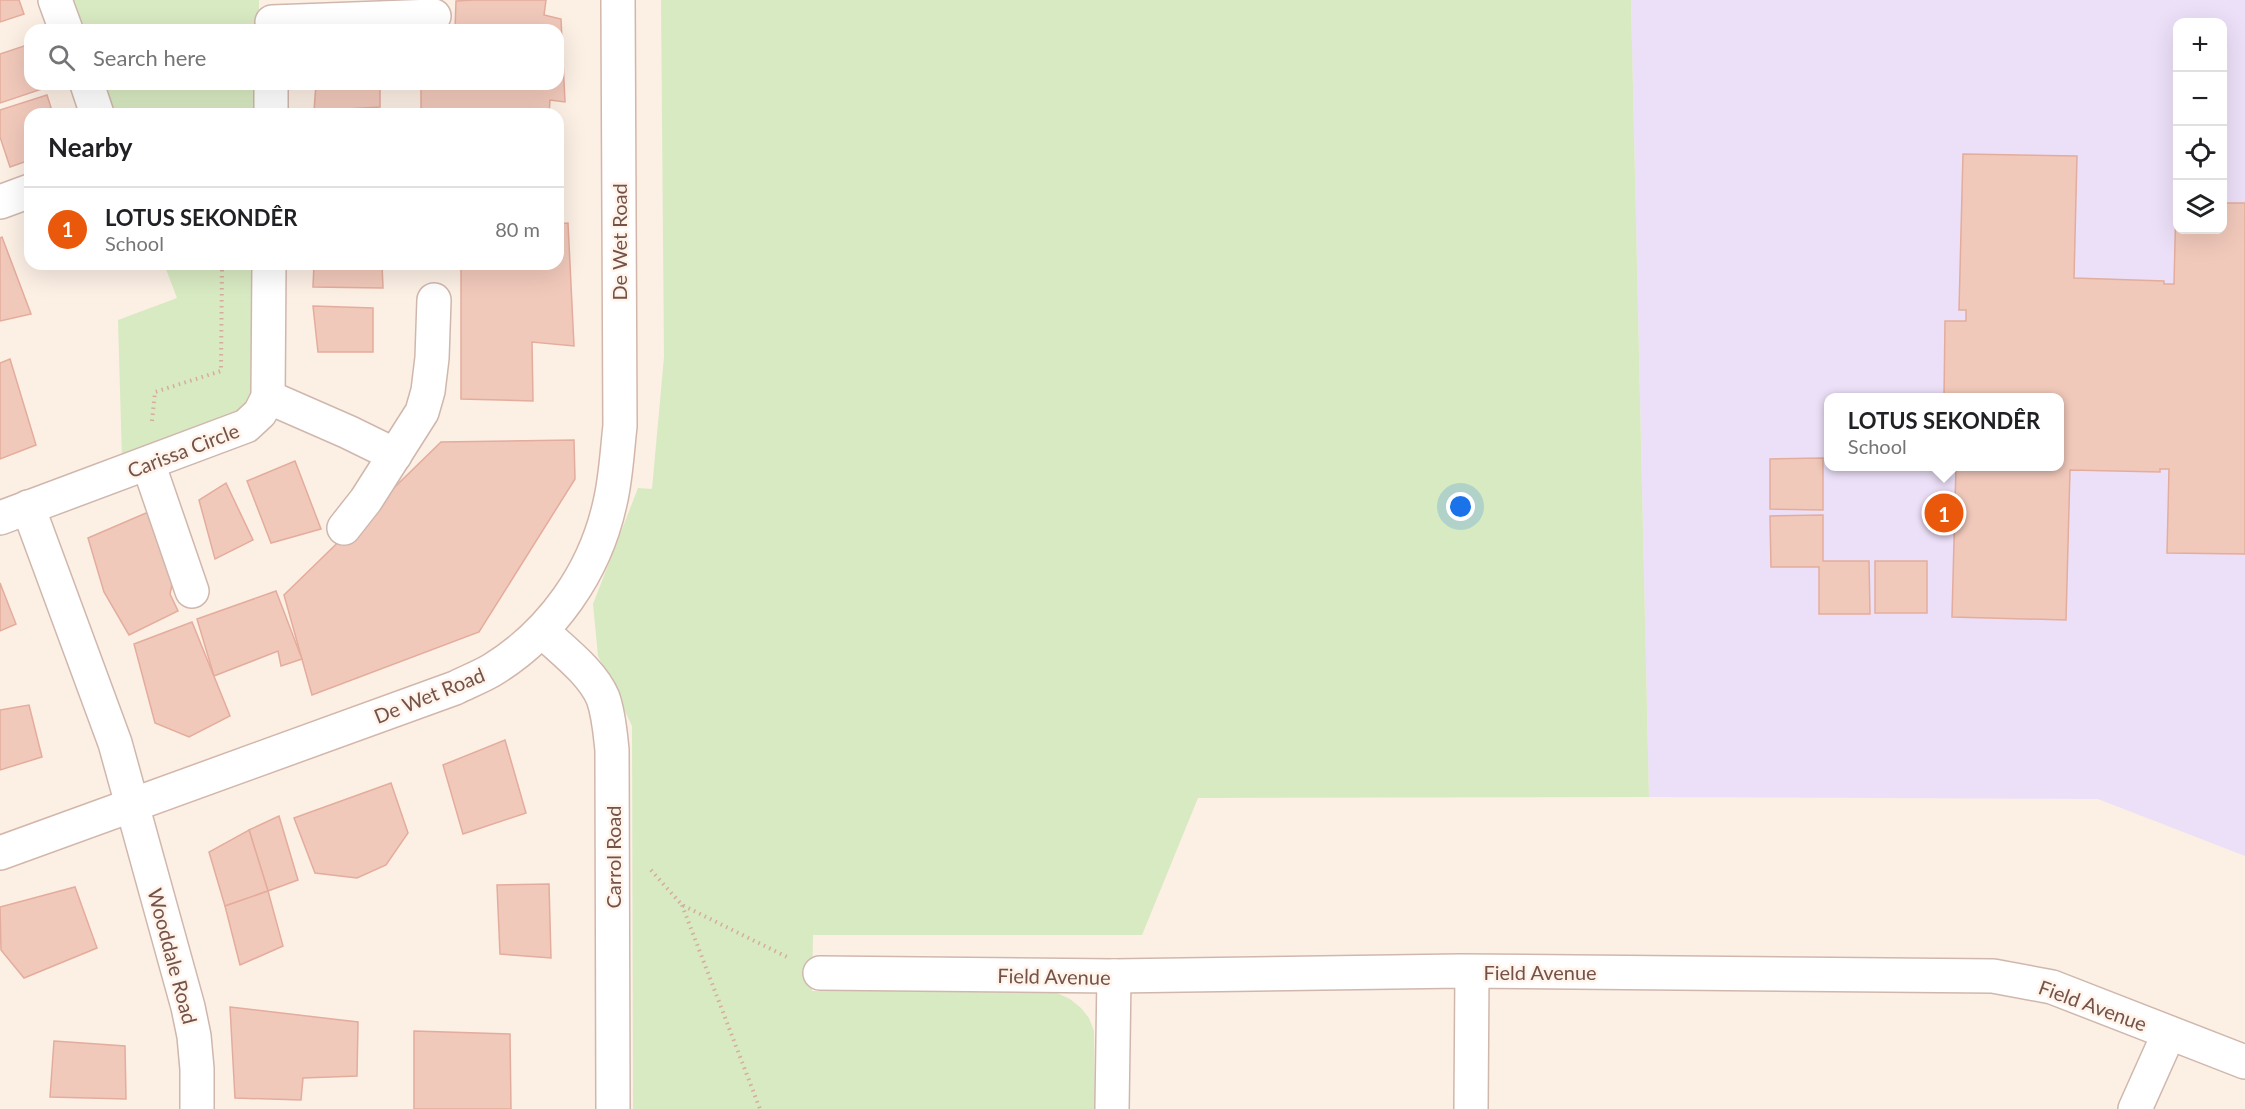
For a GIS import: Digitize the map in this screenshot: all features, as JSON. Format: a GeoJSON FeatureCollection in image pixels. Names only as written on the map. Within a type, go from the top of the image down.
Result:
{"type":"FeatureCollection","features":[{"type":"Feature","properties":{"kind":"street"},"geometry":{"type":"LineString","coordinates":[[55,0],[64,24]]}},
{"type":"Feature","properties":{"kind":"street","name":"De Wet Road"},"geometry":{"type":"LineString","coordinates":[[0,853],[455,688],[490,671],[517,653],[542,631],[562,608],[582,577],[598,542],[610,503],[620,426],[618,0]]}},
{"type":"Feature","properties":{"kind":"street"},"geometry":{"type":"LineString","coordinates":[[272,17],[434,16]]}},
{"type":"Feature","properties":{"kind":"street"},"geometry":{"type":"LineString","coordinates":[[89,90],[95,108]]}},
{"type":"Feature","properties":{"kind":"street"},"geometry":{"type":"LineString","coordinates":[[271,90],[271,108]]}},
{"type":"Feature","properties":{"kind":"street"},"geometry":{"type":"LineString","coordinates":[[0,202],[24,193]]}},
{"type":"Feature","properties":{"kind":"street"},"geometry":{"type":"LineString","coordinates":[[269,270],[268,397],[395,455]]}},
{"type":"Feature","properties":{"kind":"street"},"geometry":{"type":"LineString","coordinates":[[344,528],[366,500],[422,412],[428,391],[432,358],[434,300]]}},
{"type":"Feature","properties":{"kind":"street","name":"Carissa Circle"},"geometry":{"type":"LineString","coordinates":[[134,805],[116,743],[14,513],[246,426],[260,413],[268,397]]}},
{"type":"Feature","properties":{"kind":"street"},"geometry":{"type":"LineString","coordinates":[[148,463],[192,591]]}},
{"type":"Feature","properties":{"kind":"street","name":"Carrol Road"},"geometry":{"type":"LineString","coordinates":[[542,631],[588,676],[602,696],[609,720],[612,750],[613,828],[613,1109]]}},
{"type":"Feature","properties":{"kind":"street","name":"Wooddale Road"},"geometry":{"type":"LineString","coordinates":[[134,805],[190,1017],[197,1069],[197,1109]]}},
{"type":"Feature","properties":{"kind":"street"},"geometry":{"type":"LineString","coordinates":[[1471,1109],[1472,972]]}},
{"type":"Feature","properties":{"kind":"street","name":"Field Avenue"},"geometry":{"type":"LineString","coordinates":[[820,973],[1114,976],[1472,972],[1994,976],[2052,987],[2245,1062]]}},
{"type":"Feature","properties":{"kind":"street"},"geometry":{"type":"LineString","coordinates":[[1112,1109],[1114,976]]}},
{"type":"Feature","properties":{"kind":"street"},"geometry":{"type":"LineString","coordinates":[[2135,1109],[2169,1032]]}},
{"type":"Feature","properties":{"kind":"path"},"geometry":{"type":"LineString","coordinates":[[148,463],[154,392],[221,371],[222,270]]}},
{"type":"Feature","properties":{"kind":"path"},"geometry":{"type":"LineString","coordinates":[[613,828],[682,905],[760,1109]]}},
{"type":"Feature","properties":{"kind":"path"},"geometry":{"type":"LineString","coordinates":[[682,905],[820,973]]}},
{"type":"Feature","properties":{"kind":"shaded area"},"geometry":{"type":"Polygon","coordinates":[[[1631,0],[2245,0],[2245,856],[2098,799],[1649,797],[1631,0]]]}},
{"type":"Feature","properties":{"kind":"green space"},"geometry":{"type":"Polygon","coordinates":[[[67,0],[259,0],[259,24],[76,24],[67,0]]]}},
{"type":"Feature","properties":{"kind":"green space"},"geometry":{"type":"Polygon","coordinates":[[[661,0],[1631,0],[1649,797],[1198,798],[1142,935],[813,935],[812,991],[1000,988],[1057,993],[1070,999],[1089,1018],[1094,1031],[1095,1109],[633,1109],[632,726],[598,656],[593,604],[638,488],[652,489],[664,357],[661,0]]]}},
{"type":"Feature","properties":{"kind":"green space"},"geometry":{"type":"Polygon","coordinates":[[[100,90],[259,90],[259,108],[107,108],[100,90]]]}},
{"type":"Feature","properties":{"kind":"green space"},"geometry":{"type":"Polygon","coordinates":[[[166,270],[259,270],[259,369],[249,402],[236,415],[122,460],[118,320],[177,298],[166,270]]]}},
{"type":"Feature","properties":{"kind":"building"},"geometry":{"type":"Polygon","coordinates":[[[0,0],[19,0],[24,14],[0,22],[0,0]]]}},
{"type":"Feature","properties":{"kind":"building"},"geometry":{"type":"Polygon","coordinates":[[[546,0],[544,15],[561,19],[561,24],[455,24],[456,1],[546,0]]]}},
{"type":"Feature","properties":{"kind":"building"},"geometry":{"type":"Polygon","coordinates":[[[24,46],[24,90],[39,90],[0,103],[0,54],[24,46]]]}},
{"type":"Feature","properties":{"kind":"building"},"geometry":{"type":"Polygon","coordinates":[[[564,81],[565,102],[550,100],[549,108],[421,108],[421,90],[564,90],[564,81]]]}},
{"type":"Feature","properties":{"kind":"building"},"geometry":{"type":"Polygon","coordinates":[[[316,90],[380,90],[380,107],[314,108],[316,90]]]}},
{"type":"Feature","properties":{"kind":"building"},"geometry":{"type":"Polygon","coordinates":[[[47,95],[51,108],[24,108],[24,162],[10,167],[0,137],[0,110],[47,95]]]}},
{"type":"Feature","properties":{"kind":"building"},"geometry":{"type":"Polygon","coordinates":[[[1963,154],[2077,156],[2074,278],[2164,281],[2164,284],[2174,284],[2175,234],[2227,234],[2227,203],[2245,203],[2245,554],[2167,553],[2169,469],[2160,469],[2160,472],[2070,470],[2066,620],[1952,617],[1956,471],[2064,471],[2064,393],[1944,393],[1945,321],[1966,321],[1966,310],[1959,310],[1963,154]]]}},
{"type":"Feature","properties":{"kind":"building"},"geometry":{"type":"Polygon","coordinates":[[[564,223],[568,223],[574,346],[532,342],[533,401],[461,399],[461,270],[564,270],[564,223]]]}},
{"type":"Feature","properties":{"kind":"building"},"geometry":{"type":"Polygon","coordinates":[[[2,237],[31,314],[0,321],[0,238],[2,237]]]}},
{"type":"Feature","properties":{"kind":"building"},"geometry":{"type":"Polygon","coordinates":[[[314,270],[382,270],[383,288],[313,287],[314,270]]]}},
{"type":"Feature","properties":{"kind":"building"},"geometry":{"type":"Polygon","coordinates":[[[313,306],[373,308],[373,352],[318,352],[313,306]]]}},
{"type":"Feature","properties":{"kind":"building"},"geometry":{"type":"Polygon","coordinates":[[[10,359],[36,445],[0,459],[0,363],[10,359]]]}},
{"type":"Feature","properties":{"kind":"building"},"geometry":{"type":"Polygon","coordinates":[[[574,440],[575,479],[479,632],[312,695],[284,595],[441,442],[574,440]]]}},
{"type":"Feature","properties":{"kind":"building"},"geometry":{"type":"Polygon","coordinates":[[[1823,458],[1823,510],[1770,509],[1770,459],[1823,458]]]}},
{"type":"Feature","properties":{"kind":"building"},"geometry":{"type":"Polygon","coordinates":[[[295,461],[321,529],[271,543],[247,481],[295,461]]]}},
{"type":"Feature","properties":{"kind":"building"},"geometry":{"type":"Polygon","coordinates":[[[226,483],[253,540],[215,559],[199,500],[226,483]]]}},
{"type":"Feature","properties":{"kind":"building"},"geometry":{"type":"Polygon","coordinates":[[[153,510],[176,565],[170,594],[178,611],[129,635],[104,592],[88,538],[153,510]]]}},
{"type":"Feature","properties":{"kind":"building"},"geometry":{"type":"Polygon","coordinates":[[[1823,515],[1823,561],[1869,561],[1870,614],[1819,614],[1819,567],[1771,567],[1770,516],[1823,515]]]}},
{"type":"Feature","properties":{"kind":"building"},"geometry":{"type":"Polygon","coordinates":[[[1875,561],[1927,561],[1927,613],[1875,613],[1875,561]]]}},
{"type":"Feature","properties":{"kind":"building"},"geometry":{"type":"Polygon","coordinates":[[[0,583],[16,624],[0,631],[0,583]]]}},
{"type":"Feature","properties":{"kind":"building"},"geometry":{"type":"Polygon","coordinates":[[[276,591],[302,659],[281,666],[278,651],[214,676],[197,619],[276,591]]]}},
{"type":"Feature","properties":{"kind":"building"},"geometry":{"type":"Polygon","coordinates":[[[192,622],[230,716],[189,737],[155,723],[134,644],[192,622]]]}},
{"type":"Feature","properties":{"kind":"building"},"geometry":{"type":"Polygon","coordinates":[[[29,705],[42,757],[0,770],[0,710],[29,705]]]}},
{"type":"Feature","properties":{"kind":"building"},"geometry":{"type":"Polygon","coordinates":[[[505,740],[526,813],[463,834],[443,765],[505,740]]]}},
{"type":"Feature","properties":{"kind":"building"},"geometry":{"type":"Polygon","coordinates":[[[391,783],[408,833],[386,865],[357,878],[315,873],[294,818],[391,783]]]}},
{"type":"Feature","properties":{"kind":"building"},"geometry":{"type":"Polygon","coordinates":[[[279,816],[298,880],[268,891],[249,830],[279,816]]]}},
{"type":"Feature","properties":{"kind":"building"},"geometry":{"type":"Polygon","coordinates":[[[249,830],[268,891],[225,906],[209,852],[249,830]]]}},
{"type":"Feature","properties":{"kind":"building"},"geometry":{"type":"Polygon","coordinates":[[[549,884],[551,958],[500,954],[497,885],[549,884]]]}},
{"type":"Feature","properties":{"kind":"building"},"geometry":{"type":"Polygon","coordinates":[[[75,887],[97,948],[24,978],[1,950],[0,907],[75,887]]]}},
{"type":"Feature","properties":{"kind":"building"},"geometry":{"type":"Polygon","coordinates":[[[268,891],[283,946],[240,965],[225,906],[268,891]]]}},
{"type":"Feature","properties":{"kind":"building"},"geometry":{"type":"Polygon","coordinates":[[[230,1007],[358,1022],[357,1076],[303,1078],[301,1100],[235,1098],[230,1007]]]}},
{"type":"Feature","properties":{"kind":"building"},"geometry":{"type":"Polygon","coordinates":[[[414,1031],[510,1034],[511,1109],[414,1109],[414,1031]]]}},
{"type":"Feature","properties":{"kind":"building"},"geometry":{"type":"Polygon","coordinates":[[[54,1041],[125,1046],[126,1099],[50,1097],[54,1041]]]}},
{"type":"Feature","properties":{"kind":"place","name":"LOTUS SEKONDÊR"},"geometry":{"type":"Point","coordinates":[1944,513]}}]}
